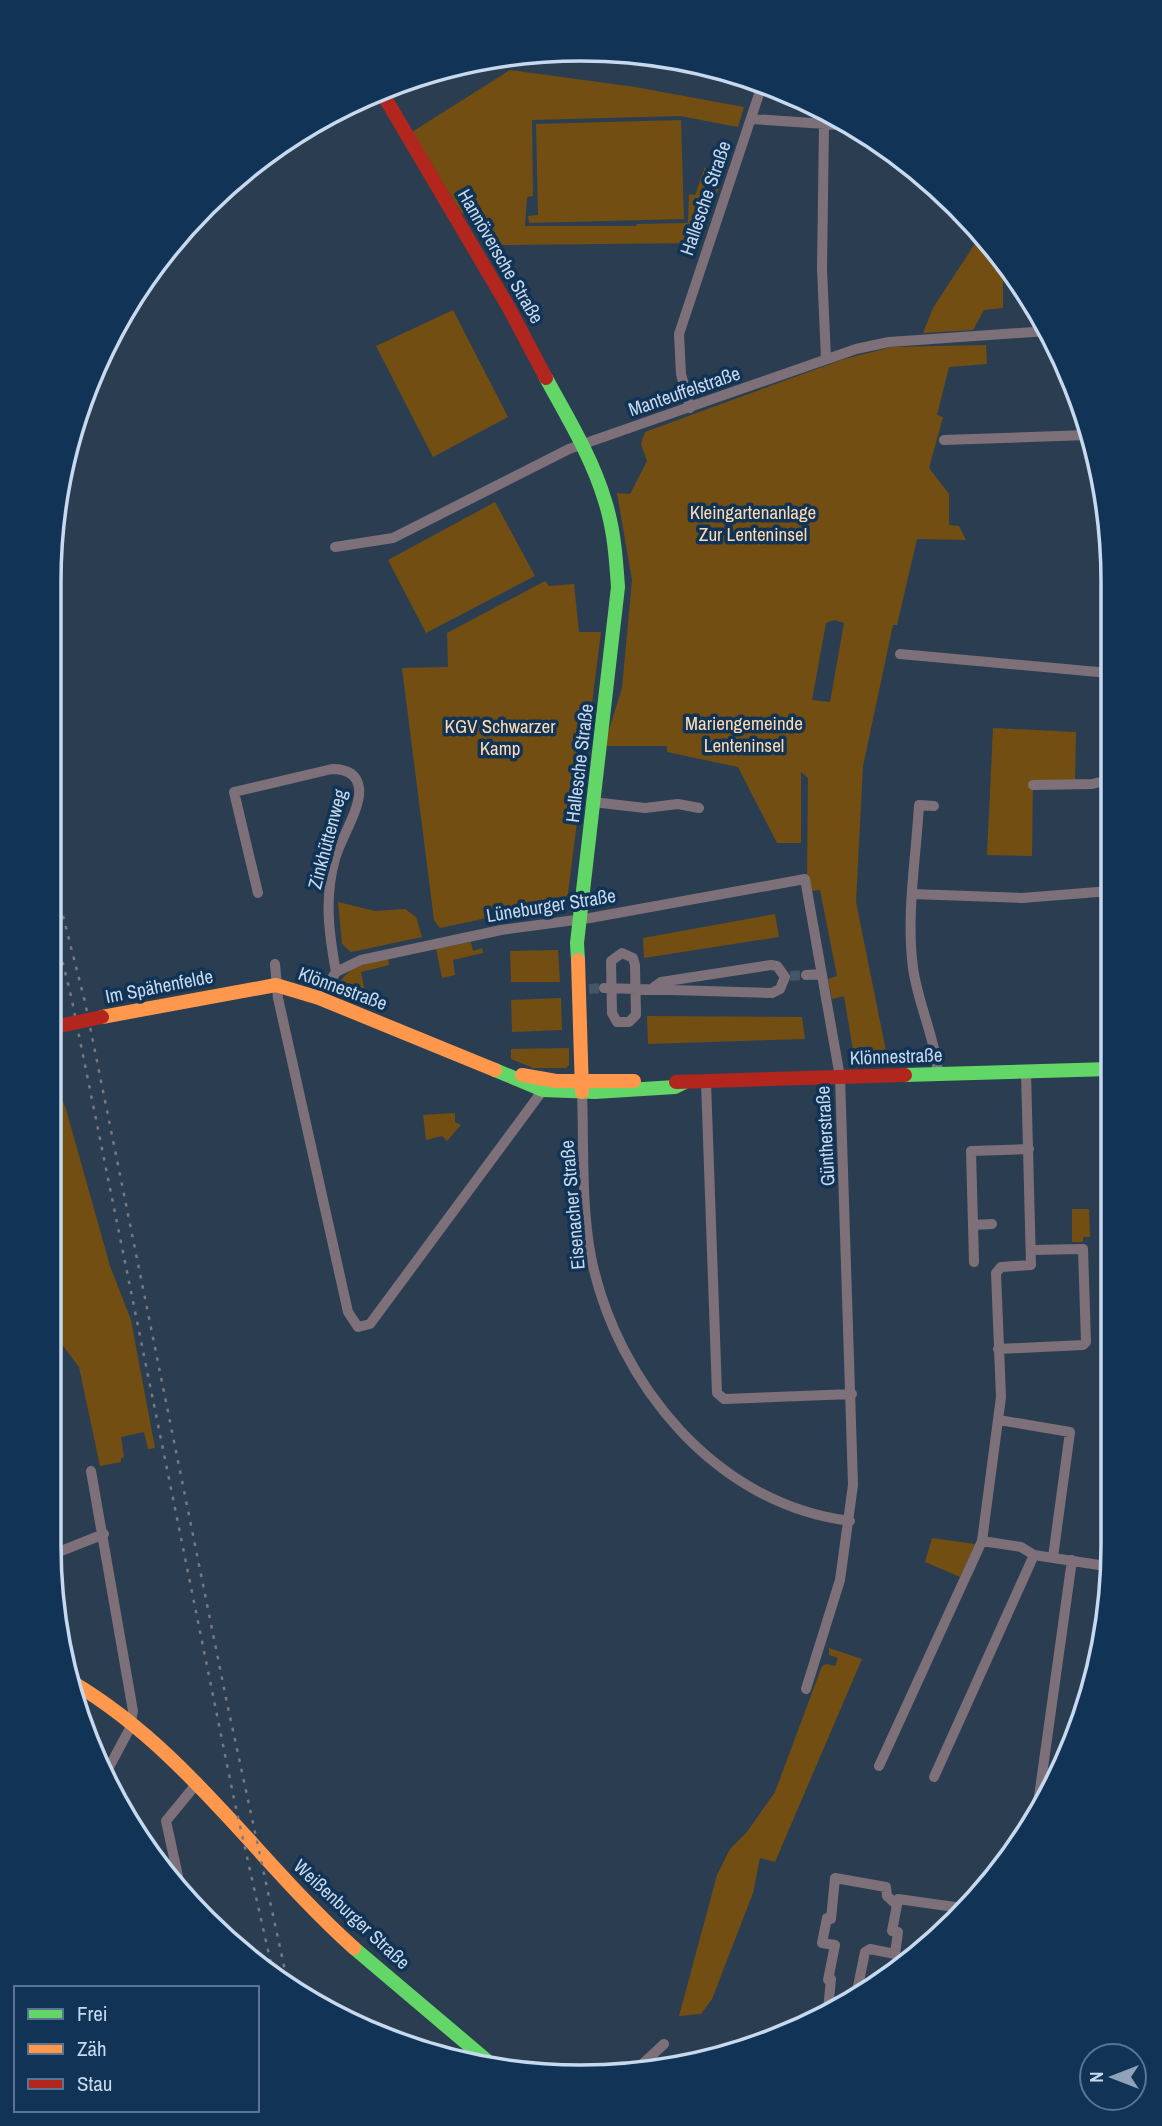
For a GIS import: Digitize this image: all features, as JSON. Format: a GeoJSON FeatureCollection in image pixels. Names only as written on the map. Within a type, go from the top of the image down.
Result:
{"type":"FeatureCollection","features":[{"type":"Feature","properties":{"kind":"main road","name":"Hannöversche Straße"},"geometry":{"type":"LineString","coordinates":[[386,99],[509,308],[581,444]]}},
{"type":"Feature","properties":{"kind":"main road","name":"Hallesche Straße"},"geometry":{"type":"LineString","coordinates":[[581,444],[595,474],[609,516],[618,587],[579,919],[583,989],[582,1087]]}},
{"type":"Feature","properties":{"kind":"main road","name":"Klönnestraße"},"geometry":{"type":"LineString","coordinates":[[276,985],[319,998],[514,1076],[582,1087]]}},
{"type":"Feature","properties":{"kind":"main road","name":"Im Spähenfelde"},"geometry":{"type":"LineString","coordinates":[[61,1026],[276,985]]}},
{"type":"Feature","properties":{"kind":"main road","name":"Klönnestraße"},"geometry":{"type":"LineString","coordinates":[[514,1076],[524,1084],[543,1090],[1101,1069]]}},
{"type":"Feature","properties":{"kind":"main road","name":"Weißenburger Straße"},"geometry":{"type":"LineString","coordinates":[[82,1688],[133,1721],[198,1782],[310,1908],[481,2055]]}},
{"type":"Feature","properties":{"kind":"street","name":"Hallesche Straße"},"geometry":{"type":"LineString","coordinates":[[690,408],[681,374],[679,334],[761,94]]}},
{"type":"Feature","properties":{"kind":"street"},"geometry":{"type":"LineString","coordinates":[[753,120],[830,125]]}},
{"type":"Feature","properties":{"kind":"street"},"geometry":{"type":"LineString","coordinates":[[824,125],[822,269],[826,359]]}},
{"type":"Feature","properties":{"kind":"street","name":"Manteuffelstraße"},"geometry":{"type":"LineString","coordinates":[[344,549],[393,538],[548,457],[826,359],[889,342],[1037,332]]}},
{"type":"Feature","properties":{"kind":"street"},"geometry":{"type":"LineString","coordinates":[[944,440],[1080,435]]}},
{"type":"Feature","properties":{"kind":"street"},"geometry":{"type":"LineString","coordinates":[[900,653],[1101,672]]}},
{"type":"Feature","properties":{"kind":"street","name":"Zinkhüttenweg"},"geometry":{"type":"LineString","coordinates":[[258,893],[234,792],[332,769],[345,770],[355,776],[360,792],[358,802],[341,839],[329,884],[328,924],[336,972]]}},
{"type":"Feature","properties":{"kind":"street"},"geometry":{"type":"LineString","coordinates":[[1033,785],[1101,782]]}},
{"type":"Feature","properties":{"kind":"street"},"geometry":{"type":"LineString","coordinates":[[593,802],[645,808],[678,804],[699,808]]}},
{"type":"Feature","properties":{"kind":"street"},"geometry":{"type":"LineString","coordinates":[[906,804],[934,806]]}},
{"type":"Feature","properties":{"kind":"street"},"geometry":{"type":"LineString","coordinates":[[919,805],[910,934],[914,976],[936,1055],[938,1074]]}},
{"type":"Feature","properties":{"kind":"street","name":"Lüneburger Straße"},"geometry":{"type":"LineString","coordinates":[[336,972],[361,960],[501,930],[805,879]]}},
{"type":"Feature","properties":{"kind":"street","name":"Güntherstraße"},"geometry":{"type":"LineString","coordinates":[[805,879],[840,1077],[853,1485],[841,1580],[806,1689]]}},
{"type":"Feature","properties":{"kind":"street"},"geometry":{"type":"LineString","coordinates":[[912,894],[1022,898],[1101,892]]}},
{"type":"Feature","properties":{"kind":"street"},"geometry":{"type":"LineString","coordinates":[[622,953],[633,958],[636,1014],[629,1022],[617,1022],[611,1013],[608,988],[611,961],[622,953]]}},
{"type":"Feature","properties":{"kind":"street"},"geometry":{"type":"LineString","coordinates":[[275,964],[276,985],[348,1312],[358,1327],[370,1324],[543,1090]]}},
{"type":"Feature","properties":{"kind":"street"},"geometry":{"type":"LineString","coordinates":[[608,988],[654,987],[663,990],[772,993],[780,989],[787,976],[777,966],[771,965],[662,982],[654,987]]}},
{"type":"Feature","properties":{"kind":"street"},"geometry":{"type":"LineString","coordinates":[[319,998],[336,972]]}},
{"type":"Feature","properties":{"kind":"street"},"geometry":{"type":"LineString","coordinates":[[806,975],[822,974]]}},
{"type":"Feature","properties":{"kind":"street"},"geometry":{"type":"LineString","coordinates":[[879,1766],[982,1541],[999,1420],[996,1273],[1001,1266],[1031,1265],[1026,1072]]}},
{"type":"Feature","properties":{"kind":"street"},"geometry":{"type":"LineString","coordinates":[[706,1082],[717,1393],[724,1399],[852,1394]]}},
{"type":"Feature","properties":{"kind":"street","name":"Eisenacher Straße"},"geometry":{"type":"LineString","coordinates":[[582,1087],[591,1256],[610,1323],[636,1373],[672,1421],[728,1474],[785,1507],[850,1521]]}},
{"type":"Feature","properties":{"kind":"street"},"geometry":{"type":"LineString","coordinates":[[974,1262],[971,1151],[1029,1149]]}},
{"type":"Feature","properties":{"kind":"street"},"geometry":{"type":"LineString","coordinates":[[973,1225],[992,1224]]}},
{"type":"Feature","properties":{"kind":"street"},"geometry":{"type":"LineString","coordinates":[[998,1349],[1083,1345],[1086,1342],[1083,1249],[1032,1250]]}},
{"type":"Feature","properties":{"kind":"street"},"geometry":{"type":"LineString","coordinates":[[999,1420],[1070,1432],[1053,1558]]}},
{"type":"Feature","properties":{"kind":"street"},"geometry":{"type":"LineString","coordinates":[[91,1471],[129,1678],[133,1721],[110,1765]]}},
{"type":"Feature","properties":{"kind":"street"},"geometry":{"type":"LineString","coordinates":[[61,1551],[104,1534]]}},
{"type":"Feature","properties":{"kind":"street"},"geometry":{"type":"LineString","coordinates":[[982,1541],[1021,1547],[1034,1555],[1100,1565]]}},
{"type":"Feature","properties":{"kind":"street"},"geometry":{"type":"LineString","coordinates":[[934,1777],[1034,1555]]}},
{"type":"Feature","properties":{"kind":"street"},"geometry":{"type":"LineString","coordinates":[[1040,1788],[1072,1560]]}},
{"type":"Feature","properties":{"kind":"street"},"geometry":{"type":"LineString","coordinates":[[177,1871],[166,1821],[198,1782]]}},
{"type":"Feature","properties":{"kind":"street"},"geometry":{"type":"LineString","coordinates":[[829,2001],[831,1979],[828,1980],[835,1945],[822,1943],[827,1918],[831,1919],[835,1878],[886,1887],[887,1896],[897,1905],[892,1931],[898,1932],[895,1954],[870,1949],[865,1952],[859,1984]]}},
{"type":"Feature","properties":{"kind":"street"},"geometry":{"type":"LineString","coordinates":[[898,1899],[955,1907]]}},
{"type":"Feature","properties":{"kind":"street"},"geometry":{"type":"LineString","coordinates":[[646,2060],[664,2044]]}},
{"type":"Feature","properties":{"kind":"green space"},"geometry":{"type":"Polygon","coordinates":[[[510,70],[635,87],[744,107],[738,127],[680,116],[532,120],[533,196],[527,197],[525,226],[688,223],[689,194],[695,195],[705,167],[719,186],[700,243],[501,245],[490,249],[469,210],[462,214],[412,132],[510,70]]]}},
{"type":"Feature","properties":{"kind":"green space"},"geometry":{"type":"Polygon","coordinates":[[[681,120],[684,219],[529,223],[528,216],[538,215],[536,124],[681,120]]]}},
{"type":"Feature","properties":{"kind":"green space"},"geometry":{"type":"Polygon","coordinates":[[[976,243],[1004,280],[1003,308],[984,310],[973,330],[923,333],[933,308],[976,243]]]}},
{"type":"Feature","properties":{"kind":"green space"},"geometry":{"type":"Polygon","coordinates":[[[453,310],[508,417],[433,457],[376,346],[453,310]]]}},
{"type":"Feature","properties":{"kind":"green space","name":"Kleingartenanlage Zur Lenteninsel"},"geometry":{"type":"Polygon","coordinates":[[[986,345],[987,364],[949,367],[937,415],[943,417],[929,468],[949,494],[949,525],[959,526],[966,540],[917,539],[897,625],[893,625],[863,766],[856,902],[889,1066],[856,1068],[844,996],[832,999],[828,979],[837,976],[820,890],[810,891],[807,879],[808,778],[801,772],[801,843],[777,843],[738,767],[667,752],[667,746],[604,746],[622,688],[632,580],[617,493],[630,494],[647,461],[641,444],[645,432],[844,359],[892,347],[986,345]],[[834,620],[826,623],[812,700],[830,702],[844,623],[834,620]]]}},
{"type":"Feature","properties":{"kind":"green space"},"geometry":{"type":"Polygon","coordinates":[[[495,502],[535,576],[426,633],[388,560],[495,502]]]}},
{"type":"Feature","properties":{"kind":"green space","name":"KGV Schwarzer Kamp"},"geometry":{"type":"Polygon","coordinates":[[[545,581],[549,586],[574,584],[579,632],[601,632],[567,901],[440,928],[434,920],[402,668],[448,667],[447,633],[545,581]]]}},
{"type":"Feature","properties":{"kind":"green space"},"geometry":{"type":"Polygon","coordinates":[[[993,728],[1076,732],[1075,780],[1033,780],[1032,856],[987,855],[993,728]]]}},
{"type":"Feature","properties":{"kind":"green space"},"geometry":{"type":"Polygon","coordinates":[[[338,902],[375,911],[405,909],[416,917],[422,937],[351,952],[342,944],[338,902]]]}},
{"type":"Feature","properties":{"kind":"green space"},"geometry":{"type":"Polygon","coordinates":[[[775,914],[779,937],[644,958],[643,938],[775,914]]]}},
{"type":"Feature","properties":{"kind":"green space"},"geometry":{"type":"Polygon","coordinates":[[[471,942],[473,951],[482,948],[483,953],[453,960],[455,975],[442,978],[436,949],[471,942]]]}},
{"type":"Feature","properties":{"kind":"green space"},"geometry":{"type":"Polygon","coordinates":[[[558,950],[560,982],[511,982],[510,951],[558,950]]]}},
{"type":"Feature","properties":{"kind":"green space"},"geometry":{"type":"Polygon","coordinates":[[[388,959],[389,965],[361,972],[367,1002],[336,990],[345,976],[357,967],[388,959]]]}},
{"type":"Feature","properties":{"kind":"green space"},"geometry":{"type":"Polygon","coordinates":[[[561,998],[562,1030],[512,1032],[511,1000],[561,998]]]}},
{"type":"Feature","properties":{"kind":"green space"},"geometry":{"type":"Polygon","coordinates":[[[647,1016],[802,1017],[805,1039],[648,1044],[647,1016]]]}},
{"type":"Feature","properties":{"kind":"green space"},"geometry":{"type":"Polygon","coordinates":[[[569,1048],[569,1065],[566,1068],[533,1068],[511,1059],[511,1049],[569,1048]]]}},
{"type":"Feature","properties":{"kind":"green space"},"geometry":{"type":"Polygon","coordinates":[[[61,1096],[110,1266],[131,1320],[155,1448],[148,1449],[144,1432],[121,1437],[124,1457],[121,1462],[100,1466],[79,1367],[61,1343],[61,1096]]]}},
{"type":"Feature","properties":{"kind":"green space"},"geometry":{"type":"Polygon","coordinates":[[[455,1113],[455,1122],[461,1125],[447,1141],[442,1136],[426,1140],[423,1115],[455,1113]]]}},
{"type":"Feature","properties":{"kind":"green space"},"geometry":{"type":"Polygon","coordinates":[[[1072,1209],[1089,1209],[1090,1237],[1083,1237],[1083,1242],[1072,1242],[1072,1209]]]}},
{"type":"Feature","properties":{"kind":"green space"},"geometry":{"type":"Polygon","coordinates":[[[932,1538],[975,1544],[960,1577],[925,1562],[932,1538]]]}},
{"type":"Feature","properties":{"kind":"green space"},"geometry":{"type":"Polygon","coordinates":[[[829,1648],[862,1659],[775,1862],[760,1858],[753,1893],[712,1999],[701,2014],[679,2016],[717,1875],[730,1849],[747,1832],[775,1792],[822,1666],[835,1666],[838,1658],[829,1655],[829,1648]]]}},
{"type":"Feature","properties":{"kind":"tunnel"},"geometry":{"type":"LineString","coordinates":[[790,976],[806,975]]}},
{"type":"Feature","properties":{"kind":"tunnel"},"geometry":{"type":"LineString","coordinates":[[589,989],[604,988]]}},
{"type":"Feature","properties":{"kind":"railway"},"geometry":{"type":"LineString","coordinates":[[61,908],[85,1002],[227,1703],[285,1972]]}},
{"type":"Feature","properties":{"kind":"railway"},"geometry":{"type":"LineString","coordinates":[[61,956],[234,1799],[270,1961]]}},
{"type":"Feature","properties":{"kind":"traffic: fast"},"geometry":{"type":"LineString","coordinates":[[546,378],[579,438],[600,485],[613,533],[618,587],[577,943],[578,960]]}},
{"type":"Feature","properties":{"kind":"traffic: fast"},"geometry":{"type":"LineString","coordinates":[[905,1075],[1101,1069]]}},
{"type":"Feature","properties":{"kind":"traffic: fast"},"geometry":{"type":"LineString","coordinates":[[495,1070],[543,1090],[595,1092],[675,1087],[683,1083]]}},
{"type":"Feature","properties":{"kind":"traffic: fast"},"geometry":{"type":"LineString","coordinates":[[354,1948],[480,2055]]}},
{"type":"Feature","properties":{"kind":"traffic: slow"},"geometry":{"type":"LineString","coordinates":[[578,960],[582,1092]]}},
{"type":"Feature","properties":{"kind":"traffic: slow"},"geometry":{"type":"LineString","coordinates":[[102,1017],[276,985],[319,998],[495,1070]]}},
{"type":"Feature","properties":{"kind":"traffic: slow"},"geometry":{"type":"LineString","coordinates":[[522,1075],[556,1081],[634,1081]]}},
{"type":"Feature","properties":{"kind":"traffic: slow"},"geometry":{"type":"LineString","coordinates":[[82,1688],[113,1709],[186,1773],[318,1914],[354,1948]]}},
{"type":"Feature","properties":{"kind":"traffic: jam"},"geometry":{"type":"LineString","coordinates":[[386,99],[509,308],[546,378]]}},
{"type":"Feature","properties":{"kind":"traffic: jam"},"geometry":{"type":"LineString","coordinates":[[61,1026],[102,1017]]}},
{"type":"Feature","properties":{"kind":"traffic: jam"},"geometry":{"type":"LineString","coordinates":[[676,1082],[905,1075]]}},
{"type":"Feature","properties":{"kind":"park label","name":"Mariengemeinde Lenteninsel"},"geometry":{"type":"Point","coordinates":[744,734]}}]}
